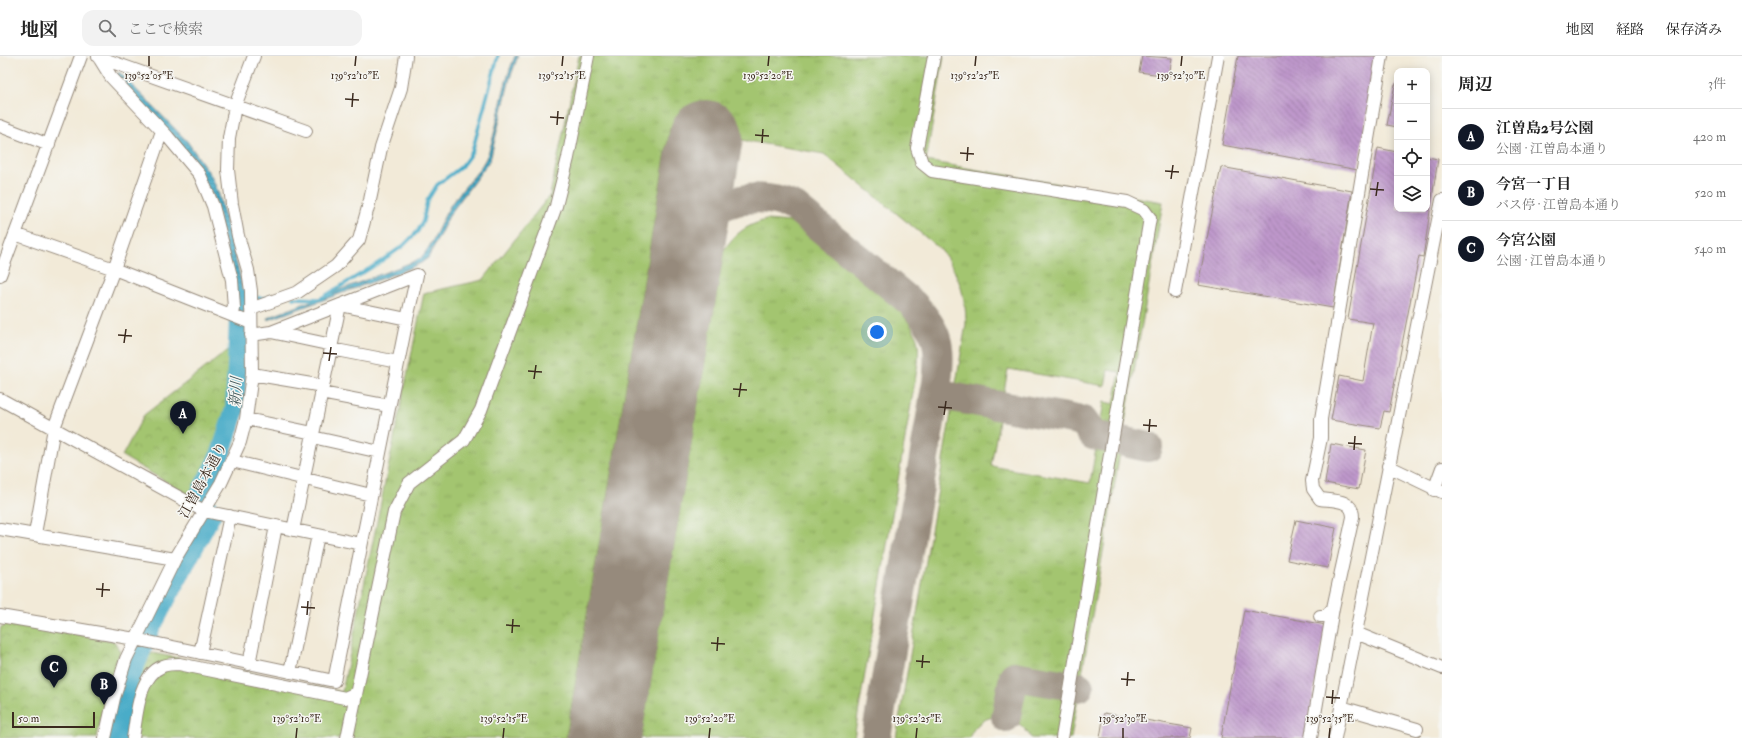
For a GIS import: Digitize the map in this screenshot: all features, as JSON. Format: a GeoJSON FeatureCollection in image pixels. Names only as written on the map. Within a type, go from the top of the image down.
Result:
{"type":"FeatureCollection","features":[{"type":"Feature","properties":{"kind":"street"},"geometry":{"type":"LineString","coordinates":[[0,276],[81,56]]}},
{"type":"Feature","properties":{"kind":"street","name":"江曽島本通り"},"geometry":{"type":"LineString","coordinates":[[105,738],[117,685],[135,640],[175,559],[222,483],[240,442],[246,419],[252,374],[251,309],[248,270],[238,236],[228,170],[229,138],[235,106],[254,56]]}},
{"type":"Feature","properties":{"kind":"street"},"geometry":{"type":"LineString","coordinates":[[251,309],[298,292],[336,266],[359,240],[370,200],[381,148],[401,88],[406,56]]}},
{"type":"Feature","properties":{"kind":"street"},"geometry":{"type":"LineString","coordinates":[[347,738],[394,512],[409,483],[464,440],[481,410],[556,206],[568,158],[588,56]]}},
{"type":"Feature","properties":{"kind":"street"},"geometry":{"type":"LineString","coordinates":[[934,56],[917,148],[922,163],[932,171],[1127,202],[1144,210],[1150,218],[1062,738]]}},
{"type":"Feature","properties":{"kind":"street"},"geometry":{"type":"LineString","coordinates":[[1175,292],[1218,56]]}},
{"type":"Feature","properties":{"kind":"street"},"geometry":{"type":"LineString","coordinates":[[1311,738],[1333,608],[1353,516],[1352,506],[1320,499],[1312,489],[1312,481],[1321,438],[1321,419],[1382,56]]}},
{"type":"Feature","properties":{"kind":"street"},"geometry":{"type":"LineString","coordinates":[[97,57],[306,131]]}},
{"type":"Feature","properties":{"kind":"street"},"geometry":{"type":"LineString","coordinates":[[97,57],[111,77],[162,131],[200,175],[213,206],[232,280],[234,308],[233,316]]}},
{"type":"Feature","properties":{"kind":"street"},"geometry":{"type":"LineString","coordinates":[[0,126],[49,145]]}},
{"type":"Feature","properties":{"kind":"street"},"geometry":{"type":"LineString","coordinates":[[35,534],[54,428],[114,269],[162,131]]}},
{"type":"Feature","properties":{"kind":"street"},"geometry":{"type":"LineString","coordinates":[[1335,738],[1442,200]]}},
{"type":"Feature","properties":{"kind":"street"},"geometry":{"type":"LineString","coordinates":[[15,234],[114,269],[233,316],[251,329],[271,332],[398,362]]}},
{"type":"Feature","properties":{"kind":"street"},"geometry":{"type":"LineString","coordinates":[[0,616],[135,640],[334,681],[398,362],[418,275],[271,332]]}},
{"type":"Feature","properties":{"kind":"street"},"geometry":{"type":"LineString","coordinates":[[340,305],[407,319]]}},
{"type":"Feature","properties":{"kind":"street"},"geometry":{"type":"LineString","coordinates":[[293,530],[340,305]]}},
{"type":"Feature","properties":{"kind":"street"},"geometry":{"type":"LineString","coordinates":[[252,374],[389,406]]}},
{"type":"Feature","properties":{"kind":"street"},"geometry":{"type":"LineString","coordinates":[[0,399],[204,511],[361,544]]}},
{"type":"Feature","properties":{"kind":"street"},"geometry":{"type":"LineString","coordinates":[[246,419],[380,452]]}},
{"type":"Feature","properties":{"kind":"street"},"geometry":{"type":"LineString","coordinates":[[232,461],[303,480],[371,495]]}},
{"type":"Feature","properties":{"kind":"street"},"geometry":{"type":"LineString","coordinates":[[1388,466],[1438,491],[1442,468]]}},
{"type":"Feature","properties":{"kind":"street"},"geometry":{"type":"LineString","coordinates":[[200,653],[230,516]]}},
{"type":"Feature","properties":{"kind":"street"},"geometry":{"type":"LineString","coordinates":[[249,664],[276,526]]}},
{"type":"Feature","properties":{"kind":"street"},"geometry":{"type":"LineString","coordinates":[[0,529],[175,559]]}},
{"type":"Feature","properties":{"kind":"street"},"geometry":{"type":"LineString","coordinates":[[290,672],[318,535]]}},
{"type":"Feature","properties":{"kind":"street"},"geometry":{"type":"LineString","coordinates":[[1320,616],[1326,616],[1333,608]]}},
{"type":"Feature","properties":{"kind":"street"},"geometry":{"type":"LineString","coordinates":[[1356,633],[1442,668]]}},
{"type":"Feature","properties":{"kind":"street"},"geometry":{"type":"LineString","coordinates":[[133,738],[141,694],[149,675],[164,665],[179,664],[345,698],[356,693]]}},
{"type":"Feature","properties":{"kind":"street"},"geometry":{"type":"LineString","coordinates":[[1341,707],[1417,729]]}},
{"type":"Feature","properties":{"kind":"green space"},"geometry":{"type":"Polygon","coordinates":[[[579,56],[944,56],[926,161],[1163,202],[1071,738],[1031,738],[1025,729],[1017,722],[1008,718],[999,717],[990,718],[982,722],[975,728],[969,738],[896,738],[966,324],[963,293],[952,266],[940,249],[824,154],[670,128],[566,738],[124,738],[140,663],[147,655],[153,653],[342,692],[424,293],[483,280],[550,195],[579,56]],[[1008,369],[991,466],[1090,483],[1104,402],[1114,404],[1120,372],[1108,370],[1105,386],[1008,369]]]}},
{"type":"Feature","properties":{"kind":"green space"},"geometry":{"type":"Polygon","coordinates":[[[766,220],[791,222],[804,230],[901,312],[916,335],[918,363],[854,738],[641,738],[724,250],[742,230],[753,224],[766,220]]]}},
{"type":"Feature","properties":{"kind":"green space"},"geometry":{"type":"Polygon","coordinates":[[[244,338],[239,417],[227,452],[199,501],[122,456],[144,415],[244,338]]]}},
{"type":"Feature","properties":{"kind":"green space"},"geometry":{"type":"Polygon","coordinates":[[[10,622],[114,641],[120,651],[103,707],[97,738],[0,738],[0,632],[1,627],[10,622]]]}},
{"type":"Feature","properties":{"kind":"water"},"geometry":{"type":"Polygon","coordinates":[[[515,56],[518,56],[510,78],[490,160],[450,214],[428,258],[405,270],[268,320],[267,318],[420,259],[433,240],[450,206],[477,173],[486,159],[493,139],[510,68],[515,56]]]}},
{"type":"Feature","properties":{"kind":"water"},"geometry":{"type":"Polygon","coordinates":[[[119,72],[187,141],[212,177],[219,195],[241,280],[243,300],[238,301],[214,197],[116,76],[119,72]]]}},
{"type":"Feature","properties":{"kind":"water"},"geometry":{"type":"Polygon","coordinates":[[[239,334],[243,334],[243,377],[238,420],[227,451],[214,477],[209,474],[221,453],[234,407],[239,334]]]}},
{"type":"Feature","properties":{"kind":"building"},"geometry":{"type":"Polygon","coordinates":[[[1142,56],[1172,58],[1169,76],[1139,72],[1142,56]]]}},
{"type":"Feature","properties":{"kind":"building"},"geometry":{"type":"Polygon","coordinates":[[[1238,56],[1377,56],[1358,170],[1222,145],[1238,56]]]}},
{"type":"Feature","properties":{"kind":"building"},"geometry":{"type":"Polygon","coordinates":[[[1394,89],[1394,126],[1387,125],[1394,89]]]}},
{"type":"Feature","properties":{"kind":"building"},"geometry":{"type":"Polygon","coordinates":[[[1378,148],[1394,151],[1394,212],[1430,212],[1423,257],[1419,256],[1389,412],[1384,411],[1380,428],[1331,420],[1339,376],[1363,381],[1373,323],[1348,319],[1378,148]]]}},
{"type":"Feature","properties":{"kind":"building"},"geometry":{"type":"Polygon","coordinates":[[[1430,158],[1438,159],[1430,211],[1430,158]]]}},
{"type":"Feature","properties":{"kind":"building"},"geometry":{"type":"Polygon","coordinates":[[[1221,167],[1352,191],[1333,308],[1198,285],[1221,167]]]}},
{"type":"Feature","properties":{"kind":"building"},"geometry":{"type":"Polygon","coordinates":[[[1331,444],[1366,450],[1359,489],[1325,483],[1331,444]]]}},
{"type":"Feature","properties":{"kind":"building"},"geometry":{"type":"Polygon","coordinates":[[[1296,520],[1336,528],[1328,568],[1287,560],[1296,520]]]}},
{"type":"Feature","properties":{"kind":"building"},"geometry":{"type":"Polygon","coordinates":[[[1244,610],[1326,625],[1306,738],[1221,738],[1244,610]]]}},
{"type":"Feature","properties":{"kind":"building"},"geometry":{"type":"Polygon","coordinates":[[[1104,713],[1192,728],[1190,738],[1100,738],[1104,713]]]}},
{"type":"Feature","properties":{"kind":"waterway"},"geometry":{"type":"LineString","coordinates":[[293,298],[320,299],[403,246],[418,231],[423,221],[427,201],[437,185],[461,167],[472,152],[498,56]]}},
{"type":"Feature","properties":{"kind":"waterway"},"geometry":{"type":"LineString","coordinates":[[240,297],[267,298]]}},
{"type":"Feature","properties":{"kind":"waterway","name":"新川"},"geometry":{"type":"LineString","coordinates":[[117,738],[128,683],[150,629],[212,513],[199,496],[221,453],[235,409],[240,298]]}},
{"type":"Feature","properties":{"kind":"taxiway"},"geometry":{"type":"LineString","coordinates":[[692,221],[730,203],[755,198],[768,199],[795,207],[913,304],[922,314],[933,331],[939,358],[937,382],[876,738]]}},
{"type":"Feature","properties":{"kind":"taxiway"},"geometry":{"type":"LineString","coordinates":[[935,394],[1083,421],[1093,435],[1148,447]]}},
{"type":"Feature","properties":{"kind":"taxiway"},"geometry":{"type":"LineString","coordinates":[[1006,717],[1014,676],[1079,687]]}},
{"type":"Feature","properties":{"kind":"runway"},"geometry":{"type":"LineString","coordinates":[[604,738],[706,137]]}},
{"type":"Feature","properties":{"kind":"place","name":"江曽島2号公園"},"geometry":{"type":"Point","coordinates":[183,434]}},
{"type":"Feature","properties":{"kind":"place","name":"今宮公園"},"geometry":{"type":"Point","coordinates":[54,688]}},
{"type":"Feature","properties":{"kind":"place","name":"今宮一丁目"},"geometry":{"type":"Point","coordinates":[104,705]}}]}
